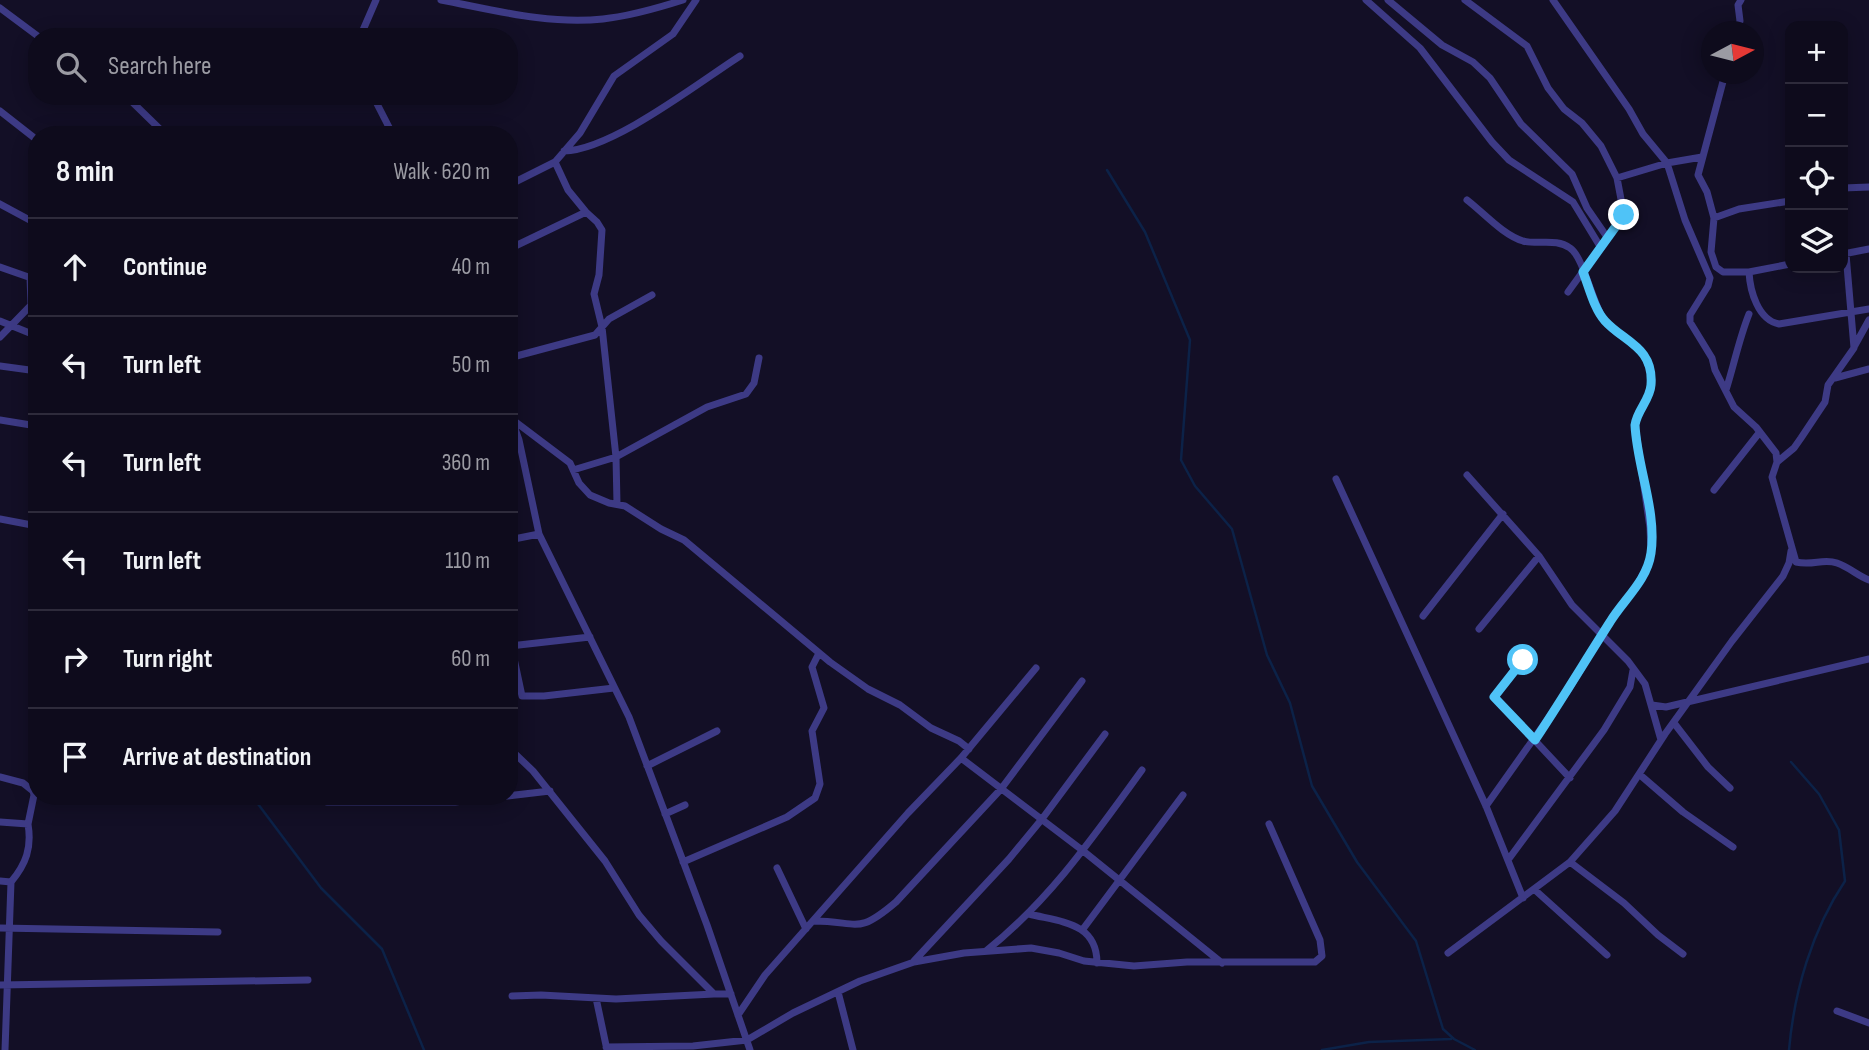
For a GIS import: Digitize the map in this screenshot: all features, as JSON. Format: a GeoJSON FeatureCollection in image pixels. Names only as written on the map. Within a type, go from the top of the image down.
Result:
{"type":"FeatureCollection","features":[{"type":"Feature","properties":{"kind":"street"},"geometry":{"type":"LineString","coordinates":[[364,28],[376,0]]}},
{"type":"Feature","properties":{"kind":"street"},"geometry":{"type":"LineString","coordinates":[[441,0],[526,16],[589,20],[683,0]]}},
{"type":"Feature","properties":{"kind":"street"},"geometry":{"type":"LineString","coordinates":[[518,180],[555,162],[591,116],[614,76],[673,34],[696,0]]}},
{"type":"Feature","properties":{"kind":"street"},"geometry":{"type":"LineString","coordinates":[[1366,0],[1420,48],[1492,142],[1516,167],[1573,202],[1601,248]]}},
{"type":"Feature","properties":{"kind":"street"},"geometry":{"type":"LineString","coordinates":[[1388,0],[1442,45],[1473,62],[1490,78],[1521,124],[1572,174],[1587,208],[1607,237]]}},
{"type":"Feature","properties":{"kind":"street"},"geometry":{"type":"LineString","coordinates":[[1465,0],[1527,46],[1548,88],[1564,109],[1582,123],[1594,138],[1617,178],[1624,215],[1568,292]]}},
{"type":"Feature","properties":{"kind":"street"},"geometry":{"type":"LineString","coordinates":[[1553,0],[1629,109],[1643,134],[1667,163],[1685,220],[1710,278],[1708,286],[1689,315],[1690,322],[1712,358],[1715,370],[1734,407],[1746,417],[1776,453],[1777,462],[1772,477],[1796,562],[1808,565],[1824,561],[1837,563],[1869,580]]}},
{"type":"Feature","properties":{"kind":"street"},"geometry":{"type":"LineString","coordinates":[[1740,21],[1738,5],[1741,0]]}},
{"type":"Feature","properties":{"kind":"street"},"geometry":{"type":"LineString","coordinates":[[0,8],[28,29]]}},
{"type":"Feature","properties":{"kind":"street"},"geometry":{"type":"LineString","coordinates":[[565,151],[582,150],[626,131],[740,56]]}},
{"type":"Feature","properties":{"kind":"street"},"geometry":{"type":"LineString","coordinates":[[1722,84],[1698,175],[1707,192],[1714,218],[1711,253],[1716,267],[1723,272],[1749,272],[1785,265]]}},
{"type":"Feature","properties":{"kind":"street"},"geometry":{"type":"LineString","coordinates":[[134,105],[157,126]]}},
{"type":"Feature","properties":{"kind":"street"},"geometry":{"type":"LineString","coordinates":[[378,105],[388,126]]}},
{"type":"Feature","properties":{"kind":"street"},"geometry":{"type":"LineString","coordinates":[[0,111],[28,134]]}},
{"type":"Feature","properties":{"kind":"street"},"geometry":{"type":"LineString","coordinates":[[1617,178],[1667,163],[1702,157]]}},
{"type":"Feature","properties":{"kind":"street"},"geometry":{"type":"LineString","coordinates":[[555,162],[568,190],[602,230],[599,275],[594,294],[602,327],[616,457],[617,504]]}},
{"type":"Feature","properties":{"kind":"street"},"geometry":{"type":"LineString","coordinates":[[1848,188],[1869,187]]}},
{"type":"Feature","properties":{"kind":"street"},"geometry":{"type":"LineString","coordinates":[[1467,200],[1517,238],[1527,242],[1552,242],[1576,252],[1604,320],[1638,346],[1651,374],[1650,394],[1635,425],[1648,501],[1651,551],[1648,565],[1535,740],[1486,806]]}},
{"type":"Feature","properties":{"kind":"street"},"geometry":{"type":"LineString","coordinates":[[1714,218],[1739,209],[1785,202]]}},
{"type":"Feature","properties":{"kind":"street"},"geometry":{"type":"LineString","coordinates":[[0,204],[28,219]]}},
{"type":"Feature","properties":{"kind":"street"},"geometry":{"type":"LineString","coordinates":[[518,245],[586,212]]}},
{"type":"Feature","properties":{"kind":"street"},"geometry":{"type":"LineString","coordinates":[[1848,253],[1869,249]]}},
{"type":"Feature","properties":{"kind":"street"},"geometry":{"type":"LineString","coordinates":[[0,267],[28,277]]}},
{"type":"Feature","properties":{"kind":"street"},"geometry":{"type":"LineString","coordinates":[[1749,272],[1753,295],[1770,323],[1779,324],[1869,309]]}},
{"type":"Feature","properties":{"kind":"street"},"geometry":{"type":"LineString","coordinates":[[1847,273],[1854,348]]}},
{"type":"Feature","properties":{"kind":"street"},"geometry":{"type":"LineString","coordinates":[[518,356],[595,335],[609,319],[652,295]]}},
{"type":"Feature","properties":{"kind":"street"},"geometry":{"type":"LineString","coordinates":[[0,337],[28,308]]}},
{"type":"Feature","properties":{"kind":"street"},"geometry":{"type":"LineString","coordinates":[[1726,390],[1738,353],[1741,331],[1749,314]]}},
{"type":"Feature","properties":{"kind":"street"},"geometry":{"type":"LineString","coordinates":[[1777,462],[1794,448],[1825,402],[1828,386],[1869,320]]}},
{"type":"Feature","properties":{"kind":"street"},"geometry":{"type":"LineString","coordinates":[[0,321],[28,332]]}},
{"type":"Feature","properties":{"kind":"street"},"geometry":{"type":"LineString","coordinates":[[573,470],[616,457],[707,407],[746,394],[754,383],[759,358]]}},
{"type":"Feature","properties":{"kind":"street"},"geometry":{"type":"LineString","coordinates":[[0,366],[28,370]]}},
{"type":"Feature","properties":{"kind":"street"},"geometry":{"type":"LineString","coordinates":[[1834,378],[1869,369]]}},
{"type":"Feature","properties":{"kind":"street"},"geometry":{"type":"LineString","coordinates":[[0,420],[28,425]]}},
{"type":"Feature","properties":{"kind":"street"},"geometry":{"type":"LineString","coordinates":[[518,422],[563,457],[590,495],[617,504],[684,540],[819,653],[868,689],[900,705],[932,728],[969,749]]}},
{"type":"Feature","properties":{"kind":"street"},"geometry":{"type":"LineString","coordinates":[[1714,490],[1759,433]]}},
{"type":"Feature","properties":{"kind":"street"},"geometry":{"type":"LineString","coordinates":[[519,440],[539,534],[629,718],[750,1050]]}},
{"type":"Feature","properties":{"kind":"street"},"geometry":{"type":"LineString","coordinates":[[1466,475],[1539,556],[1564,595],[1634,669],[1644,684],[1652,705],[1661,740]]}},
{"type":"Feature","properties":{"kind":"street"},"geometry":{"type":"LineString","coordinates":[[1336,479],[1486,806],[1523,898]]}},
{"type":"Feature","properties":{"kind":"street"},"geometry":{"type":"LineString","coordinates":[[1423,617],[1503,514]]}},
{"type":"Feature","properties":{"kind":"street"},"geometry":{"type":"LineString","coordinates":[[0,519],[28,524]]}},
{"type":"Feature","properties":{"kind":"street"},"geometry":{"type":"LineString","coordinates":[[518,538],[539,534]]}},
{"type":"Feature","properties":{"kind":"street"},"geometry":{"type":"LineString","coordinates":[[1448,953],[1570,862],[1615,811],[1661,740],[1732,641],[1783,576],[1791,550]]}},
{"type":"Feature","properties":{"kind":"street"},"geometry":{"type":"LineString","coordinates":[[1479,629],[1539,556]]}},
{"type":"Feature","properties":{"kind":"street"},"geometry":{"type":"LineString","coordinates":[[518,645],[590,637]]}},
{"type":"Feature","properties":{"kind":"street"},"geometry":{"type":"LineString","coordinates":[[683,862],[787,817],[815,798],[820,784],[813,731],[824,708],[812,667],[819,653]]}},
{"type":"Feature","properties":{"kind":"street"},"geometry":{"type":"LineString","coordinates":[[1652,705],[1666,708],[1869,659]]}},
{"type":"Feature","properties":{"kind":"street"},"geometry":{"type":"LineString","coordinates":[[1523,660],[1494,697],[1570,778]]}},
{"type":"Feature","properties":{"kind":"street"},"geometry":{"type":"LineString","coordinates":[[737,1014],[754,989],[908,813],[969,749],[1036,668]]}},
{"type":"Feature","properties":{"kind":"street"},"geometry":{"type":"LineString","coordinates":[[1508,860],[1604,730],[1630,687],[1634,669]]}},
{"type":"Feature","properties":{"kind":"street"},"geometry":{"type":"LineString","coordinates":[[518,678],[522,696],[614,688]]}},
{"type":"Feature","properties":{"kind":"street"},"geometry":{"type":"LineString","coordinates":[[814,921],[859,926],[880,915],[942,855],[1002,789],[1082,681]]}},
{"type":"Feature","properties":{"kind":"street"},"geometry":{"type":"LineString","coordinates":[[1674,723],[1708,767],[1730,788]]}},
{"type":"Feature","properties":{"kind":"street"},"geometry":{"type":"LineString","coordinates":[[647,766],[717,731]]}},
{"type":"Feature","properties":{"kind":"street"},"geometry":{"type":"LineString","coordinates":[[914,962],[1009,859],[1105,734]]}},
{"type":"Feature","properties":{"kind":"street"},"geometry":{"type":"LineString","coordinates":[[518,757],[550,791],[605,861],[639,915],[714,994]]}},
{"type":"Feature","properties":{"kind":"street"},"geometry":{"type":"LineString","coordinates":[[961,758],[1222,962]]}},
{"type":"Feature","properties":{"kind":"street"},"geometry":{"type":"LineString","coordinates":[[986,951],[1054,888],[1142,770]]}},
{"type":"Feature","properties":{"kind":"street"},"geometry":{"type":"LineString","coordinates":[[1639,774],[1683,812],[1733,847]]}},
{"type":"Feature","properties":{"kind":"street"},"geometry":{"type":"LineString","coordinates":[[0,777],[28,786]]}},
{"type":"Feature","properties":{"kind":"street"},"geometry":{"type":"LineString","coordinates":[[518,795],[550,791]]}},
{"type":"Feature","properties":{"kind":"street"},"geometry":{"type":"LineString","coordinates":[[1083,929],[1183,795]]}},
{"type":"Feature","properties":{"kind":"street"},"geometry":{"type":"LineString","coordinates":[[5,1050],[4,928],[11,882],[27,857],[30,841],[28,824],[32,805]]}},
{"type":"Feature","properties":{"kind":"street"},"geometry":{"type":"LineString","coordinates":[[665,814],[685,805]]}},
{"type":"Feature","properties":{"kind":"street"},"geometry":{"type":"LineString","coordinates":[[0,822],[28,824]]}},
{"type":"Feature","properties":{"kind":"street"},"geometry":{"type":"LineString","coordinates":[[596,998],[607,1049],[693,1046],[747,1040],[793,1013],[914,962],[986,951],[1031,948],[1097,963],[1134,966],[1314,962],[1322,956],[1320,940],[1269,824]]}},
{"type":"Feature","properties":{"kind":"street"},"geometry":{"type":"LineString","coordinates":[[1570,862],[1624,903],[1683,954]]}},
{"type":"Feature","properties":{"kind":"street"},"geometry":{"type":"LineString","coordinates":[[777,868],[806,929]]}},
{"type":"Feature","properties":{"kind":"street"},"geometry":{"type":"LineString","coordinates":[[0,881],[11,882]]}},
{"type":"Feature","properties":{"kind":"street"},"geometry":{"type":"LineString","coordinates":[[1535,890],[1608,955]]}},
{"type":"Feature","properties":{"kind":"street"},"geometry":{"type":"LineString","coordinates":[[1029,914],[1083,929],[1093,941],[1097,963]]}},
{"type":"Feature","properties":{"kind":"street"},"geometry":{"type":"LineString","coordinates":[[4,928],[218,932]]}},
{"type":"Feature","properties":{"kind":"street"},"geometry":{"type":"LineString","coordinates":[[3,985],[307,980]]}},
{"type":"Feature","properties":{"kind":"street"},"geometry":{"type":"LineString","coordinates":[[838,992],[853,1050]]}},
{"type":"Feature","properties":{"kind":"street"},"geometry":{"type":"LineString","coordinates":[[512,996],[616,999],[731,994]]}},
{"type":"Feature","properties":{"kind":"street"},"geometry":{"type":"LineString","coordinates":[[1837,1011],[1869,1023]]}},
{"type":"Feature","properties":{"kind":"waterway"},"geometry":{"type":"LineString","coordinates":[[1107,170],[1145,232],[1190,340],[1181,460],[1195,486],[1232,529],[1267,655],[1290,703],[1312,786],[1357,862],[1416,941],[1443,1029],[1454,1039],[1475,1050]]}},
{"type":"Feature","properties":{"kind":"waterway"},"geometry":{"type":"LineString","coordinates":[[1789,1050],[1795,1006],[1806,962],[1823,920],[1845,881],[1839,830],[1819,794],[1791,762]]}},
{"type":"Feature","properties":{"kind":"waterway"},"geometry":{"type":"LineString","coordinates":[[259,805],[321,888],[382,949],[424,1050]]}},
{"type":"Feature","properties":{"kind":"waterway"},"geometry":{"type":"LineString","coordinates":[[1322,1050],[1369,1042],[1451,1039]]}},
{"type":"Feature","properties":{"kind":"route"},"geometry":{"type":"LineString","coordinates":[[1523,660],[1494,697],[1535,740],[1648,565],[1651,551],[1648,501],[1636,440],[1635,420],[1650,394],[1651,374],[1638,346],[1604,320],[1583,272],[1624,215]]}}]}
